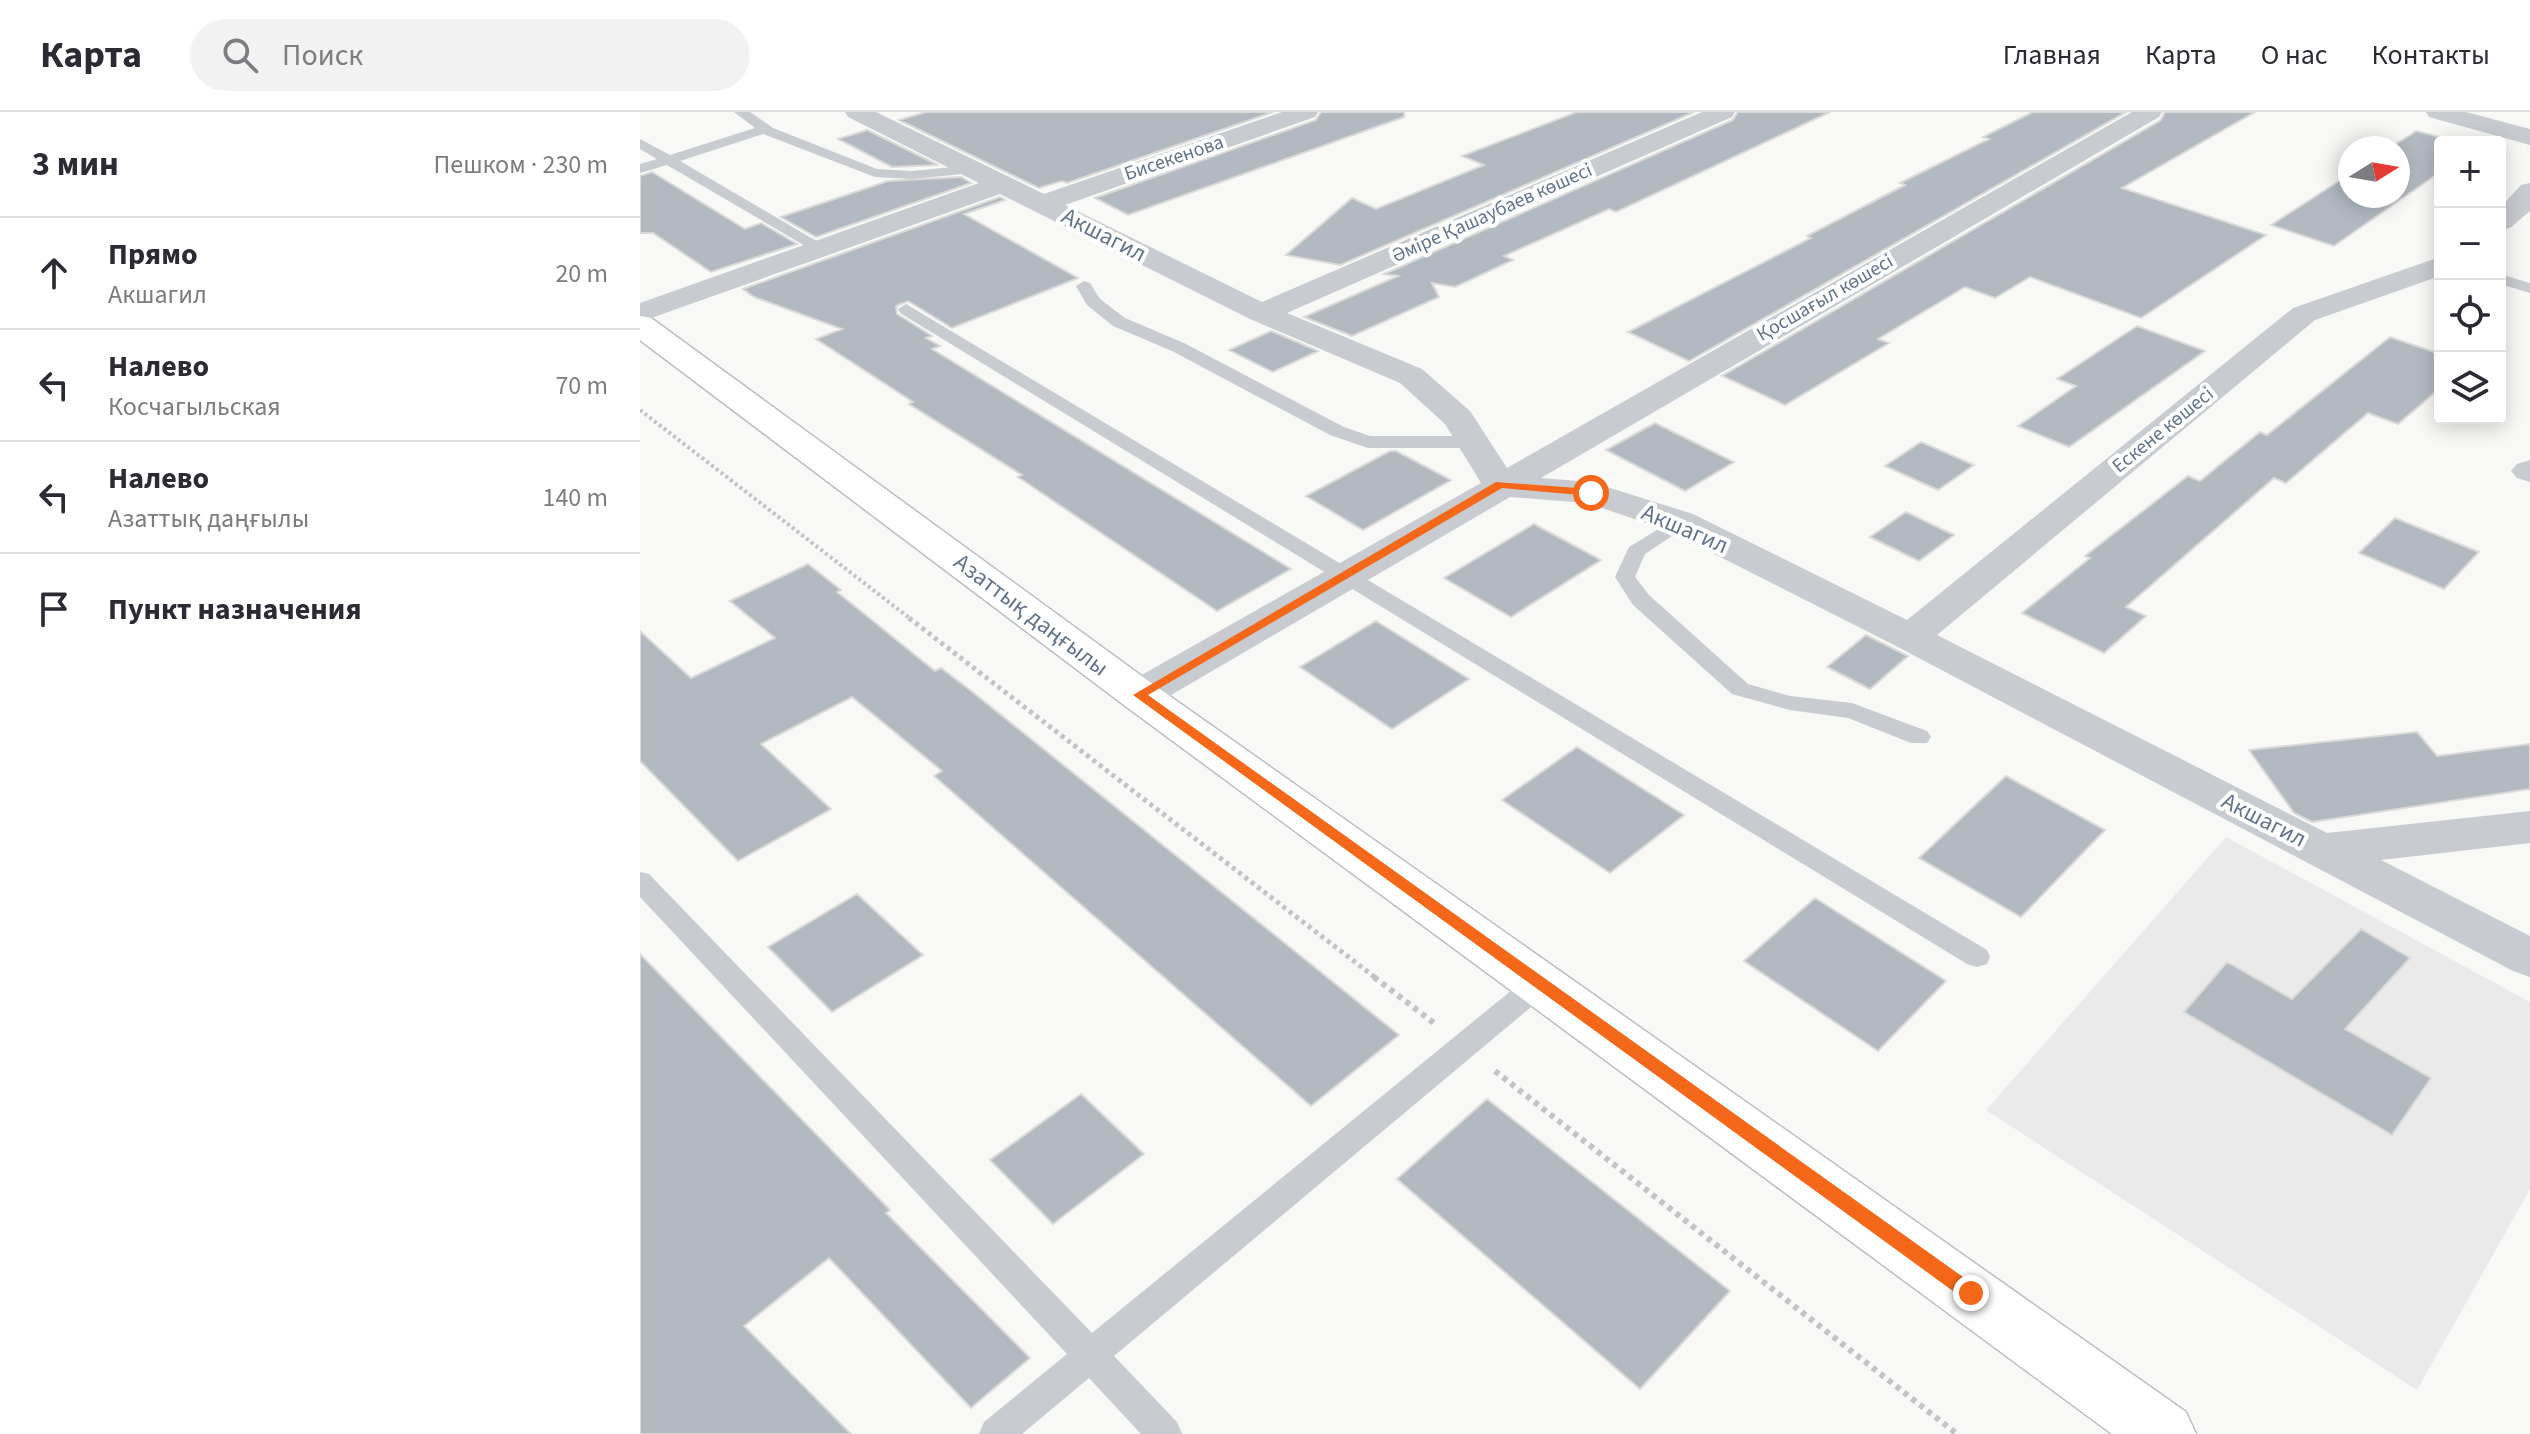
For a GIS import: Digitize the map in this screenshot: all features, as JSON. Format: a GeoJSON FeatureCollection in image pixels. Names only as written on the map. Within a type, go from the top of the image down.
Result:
{"type":"FeatureCollection","features":[{"type":"Feature","properties":{"kind":"main road","name":"Азаттық даңғылы"},"geometry":{"type":"LineString","coordinates":[[640,325],[1139,695],[2164,1434]]}},
{"type":"Feature","properties":{"kind":"street","name":"Бисекенова"},"geometry":{"type":"LineString","coordinates":[[1042,204],[1306,112]]}},
{"type":"Feature","properties":{"kind":"street","name":"Әміре Қашаубаев көшесі"},"geometry":{"type":"LineString","coordinates":[[1261,313],[1723,112]]}},
{"type":"Feature","properties":{"kind":"street","name":"Қосшағыл көшесі"},"geometry":{"type":"LineString","coordinates":[[1139,695],[2150,112]]}},
{"type":"Feature","properties":{"kind":"street"},"geometry":{"type":"LineString","coordinates":[[2438,112],[2530,137]]}},
{"type":"Feature","properties":{"kind":"street","name":"Акшагил"},"geometry":{"type":"LineString","coordinates":[[867,113],[1261,313],[1411,376],[1458,418],[1500,485],[1591,493],[1680,522],[1910,637],[2530,958]]}},
{"type":"Feature","properties":{"kind":"street"},"geometry":{"type":"LineString","coordinates":[[640,313],[819,249],[987,176]]}},
{"type":"Feature","properties":{"kind":"street"},"geometry":{"type":"LineString","coordinates":[[2506,217],[2521,205],[2530,191]]}},
{"type":"Feature","properties":{"kind":"street","name":"Ескене көшесі"},"geometry":{"type":"LineString","coordinates":[[1910,637],[2304,314],[2434,268]]}},
{"type":"Feature","properties":{"kind":"street"},"geometry":{"type":"LineString","coordinates":[[2322,850],[2530,827]]}},
{"type":"Feature","properties":{"kind":"lane"},"geometry":{"type":"LineString","coordinates":[[741,112],[765,129],[875,173],[987,176]]}},
{"type":"Feature","properties":{"kind":"lane"},"geometry":{"type":"LineString","coordinates":[[640,169],[765,129]]}},
{"type":"Feature","properties":{"kind":"lane"},"geometry":{"type":"LineString","coordinates":[[640,143],[819,249]]}},
{"type":"Feature","properties":{"kind":"lane"},"geometry":{"type":"LineString","coordinates":[[2503,280],[2530,288]]}},
{"type":"Feature","properties":{"kind":"lane"},"geometry":{"type":"LineString","coordinates":[[1084,286],[1093,302],[1119,322],[1178,347],[1337,431],[1368,442],[1473,442]]}},
{"type":"Feature","properties":{"kind":"lane"},"geometry":{"type":"LineString","coordinates":[[906,309],[1977,957]]}},
{"type":"Feature","properties":{"kind":"lane"},"geometry":{"type":"LineString","coordinates":[[1680,522],[1636,551],[1625,577],[1641,600],[1740,689],[1790,703],[1852,711],[1919,737]]}},
{"type":"Feature","properties":{"kind":"lane"},"geometry":{"type":"LineString","coordinates":[[640,881],[1165,1434]]}},
{"type":"Feature","properties":{"kind":"lane"},"geometry":{"type":"LineString","coordinates":[[996,1434],[1539,984]]}},
{"type":"Feature","properties":{"kind":"path"},"geometry":{"type":"LineString","coordinates":[[640,410],[1462,1045],[1957,1434]]}},
{"type":"Feature","properties":{"kind":"shaded area"},"geometry":{"type":"Polygon","coordinates":[[[2226,837],[2530,1002],[2530,1189],[2417,1390],[1986,1110],[2226,837]]]}},
{"type":"Feature","properties":{"kind":"building"},"geometry":{"type":"Polygon","coordinates":[[[926,112],[1273,112],[1067,183],[1062,181],[1039,188],[899,120],[926,112]]]}},
{"type":"Feature","properties":{"kind":"building"},"geometry":{"type":"Polygon","coordinates":[[[1321,112],[1404,112],[1404,117],[1128,215],[1095,198],[1316,120],[1321,112]]]}},
{"type":"Feature","properties":{"kind":"building"},"geometry":{"type":"Polygon","coordinates":[[[1577,112],[1694,112],[1340,265],[1286,255],[1352,198],[1376,209],[1484,165],[1462,156],[1577,112]]]}},
{"type":"Feature","properties":{"kind":"building"},"geometry":{"type":"Polygon","coordinates":[[[1738,112],[1830,112],[1616,212],[1609,209],[1504,256],[1513,260],[1455,287],[1432,283],[1439,297],[1352,336],[1304,317],[1398,276],[1384,274],[1733,120],[1738,112]]]}},
{"type":"Feature","properties":{"kind":"building"},"geometry":{"type":"Polygon","coordinates":[[[2033,112],[2126,112],[1689,361],[1628,332],[1811,238],[1807,236],[1905,185],[1900,183],[1989,139],[1983,137],[2033,112]]]}},
{"type":"Feature","properties":{"kind":"building"},"geometry":{"type":"Polygon","coordinates":[[[2165,112],[2255,112],[2122,188],[2266,235],[2141,318],[2030,277],[1995,298],[1965,287],[1878,339],[1889,343],[1785,405],[1722,376],[2161,120],[2165,112]]]}},
{"type":"Feature","properties":{"kind":"building"},"geometry":{"type":"Polygon","coordinates":[[[867,130],[938,165],[892,167],[838,139],[867,130]]]}},
{"type":"Feature","properties":{"kind":"building"},"geometry":{"type":"Polygon","coordinates":[[[2416,131],[2436,136],[2434,176],[2410,193],[2410,136],[2416,131]]]}},
{"type":"Feature","properties":{"kind":"building"},"geometry":{"type":"Polygon","coordinates":[[[652,172],[745,229],[761,223],[797,244],[711,272],[653,233],[640,233],[640,176],[652,172]]]}},
{"type":"Feature","properties":{"kind":"building"},"geometry":{"type":"Polygon","coordinates":[[[961,177],[971,183],[816,237],[781,217],[888,181],[961,177]]]}},
{"type":"Feature","properties":{"kind":"building"},"geometry":{"type":"Polygon","coordinates":[[[2338,182],[2338,208],[2388,208],[2334,246],[2271,225],[2338,182]]]}},
{"type":"Feature","properties":{"kind":"building"},"geometry":{"type":"Polygon","coordinates":[[[1000,197],[1005,200],[964,214],[1078,278],[952,328],[908,301],[896,306],[897,314],[932,336],[926,338],[940,346],[932,349],[1291,569],[1217,611],[1018,477],[1022,475],[909,404],[913,402],[816,339],[842,329],[754,297],[743,289],[1000,197]]]}},
{"type":"Feature","properties":{"kind":"building"},"geometry":{"type":"Polygon","coordinates":[[[2137,326],[2205,351],[2069,447],[2018,426],[2076,386],[2057,379],[2137,326]]]}},
{"type":"Feature","properties":{"kind":"building"},"geometry":{"type":"Polygon","coordinates":[[[1271,331],[1318,351],[1273,372],[1229,350],[1271,331]]]}},
{"type":"Feature","properties":{"kind":"building"},"geometry":{"type":"Polygon","coordinates":[[[2390,337],[2434,352],[2434,393],[2398,424],[2368,413],[2286,483],[2274,478],[2126,607],[2146,616],[2104,653],[2022,613],[2090,558],[2085,556],[2188,476],[2200,481],[2260,432],[2267,435],[2390,337]]]}},
{"type":"Feature","properties":{"kind":"building"},"geometry":{"type":"Polygon","coordinates":[[[1655,423],[1734,462],[1685,491],[1606,450],[1655,423]]]}},
{"type":"Feature","properties":{"kind":"building"},"geometry":{"type":"Polygon","coordinates":[[[1921,442],[1974,465],[1938,490],[1885,466],[1921,442]]]}},
{"type":"Feature","properties":{"kind":"building"},"geometry":{"type":"Polygon","coordinates":[[[1390,451],[1396,451],[1451,480],[1363,530],[1306,496],[1390,451]]]}},
{"type":"Feature","properties":{"kind":"building"},"geometry":{"type":"Polygon","coordinates":[[[1906,512],[1954,535],[1919,561],[1870,537],[1906,512]]]}},
{"type":"Feature","properties":{"kind":"building"},"geometry":{"type":"Polygon","coordinates":[[[2395,518],[2479,552],[2444,589],[2359,553],[2395,518]]]}},
{"type":"Feature","properties":{"kind":"building"},"geometry":{"type":"Polygon","coordinates":[[[1534,524],[1601,560],[1511,617],[1444,578],[1534,524]]]}},
{"type":"Feature","properties":{"kind":"building"},"geometry":{"type":"Polygon","coordinates":[[[808,564],[841,590],[837,592],[935,671],[941,668],[970,690],[1399,1035],[1311,1106],[934,776],[942,771],[852,697],[761,744],[831,809],[738,861],[640,761],[640,631],[691,678],[775,638],[730,601],[808,564]]]}},
{"type":"Feature","properties":{"kind":"building"},"geometry":{"type":"Polygon","coordinates":[[[1376,621],[1469,679],[1392,729],[1300,667],[1376,621]]]}},
{"type":"Feature","properties":{"kind":"building"},"geometry":{"type":"Polygon","coordinates":[[[1866,635],[1908,656],[1870,689],[1827,667],[1866,635]]]}},
{"type":"Feature","properties":{"kind":"building"},"geometry":{"type":"Polygon","coordinates":[[[2417,732],[2437,756],[2530,744],[2530,789],[2312,822],[2294,813],[2249,750],[2417,732]]]}},
{"type":"Feature","properties":{"kind":"building"},"geometry":{"type":"Polygon","coordinates":[[[1577,747],[1684,815],[1610,873],[1502,800],[1577,747]]]}},
{"type":"Feature","properties":{"kind":"building"},"geometry":{"type":"Polygon","coordinates":[[[2006,776],[2105,830],[2021,917],[1919,858],[2006,776]]]}},
{"type":"Feature","properties":{"kind":"building"},"geometry":{"type":"Polygon","coordinates":[[[857,894],[923,955],[832,1012],[768,947],[857,894]]]}},
{"type":"Feature","properties":{"kind":"building"},"geometry":{"type":"Polygon","coordinates":[[[1815,898],[1946,981],[1878,1051],[1744,961],[1815,898]]]}},
{"type":"Feature","properties":{"kind":"building"},"geometry":{"type":"Polygon","coordinates":[[[2361,929],[2410,958],[2345,1029],[2431,1078],[2392,1135],[2184,1012],[2227,962],[2292,999],[2361,929]]]}},
{"type":"Feature","properties":{"kind":"building"},"geometry":{"type":"Polygon","coordinates":[[[640,954],[890,1210],[886,1213],[1030,1358],[971,1408],[829,1258],[744,1326],[851,1434],[640,1434],[640,954]]]}},
{"type":"Feature","properties":{"kind":"building"},"geometry":{"type":"Polygon","coordinates":[[[1081,1094],[1144,1154],[1053,1224],[990,1160],[1081,1094]]]}},
{"type":"Feature","properties":{"kind":"building"},"geometry":{"type":"Polygon","coordinates":[[[1487,1099],[1730,1291],[1640,1389],[1397,1179],[1487,1099]]]}},
{"type":"Feature","properties":{"kind":"route"},"geometry":{"type":"LineString","coordinates":[[1591,493],[1500,485],[1139,695],[1971,1293]]}}]}
